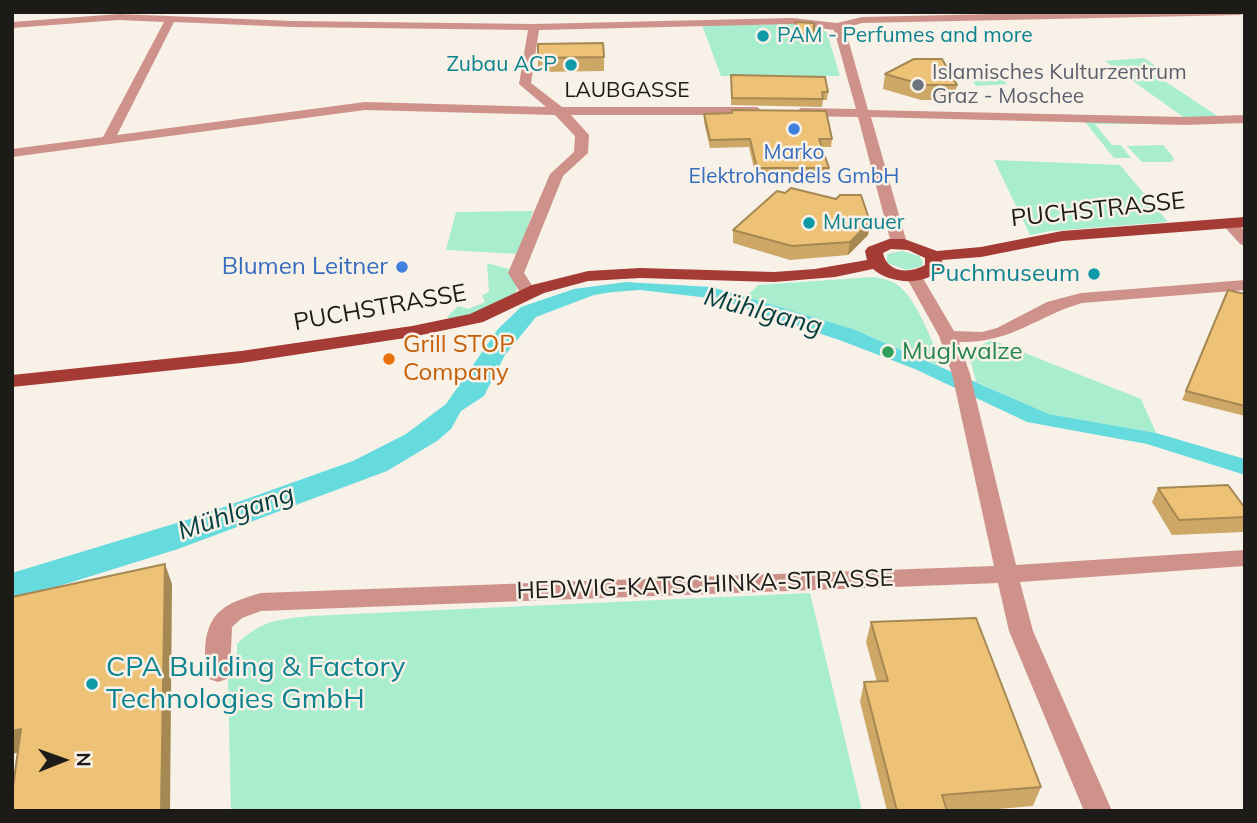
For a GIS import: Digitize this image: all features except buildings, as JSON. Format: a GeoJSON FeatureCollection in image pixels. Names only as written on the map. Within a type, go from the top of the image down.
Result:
{"type":"FeatureCollection","features":[{"type":"Feature","properties":{"kind":"main road","name":"PUCHSTRASSE"},"geometry":{"type":"LineString","coordinates":[[899,243],[922,248],[933,256],[981,252],[1062,236],[1237,222]]}},
{"type":"Feature","properties":{"kind":"main road"},"geometry":{"type":"LineString","coordinates":[[899,243],[874,251],[875,263],[889,272],[913,275],[930,271],[934,267],[933,256]]}},
{"type":"Feature","properties":{"kind":"main road","name":"PUCHSTRASSE"},"geometry":{"type":"LineString","coordinates":[[12,381],[250,356],[398,334],[487,315],[551,284],[617,273],[773,278],[835,272],[875,263]]}},
{"type":"Feature","properties":{"kind":"street"},"geometry":{"type":"LineString","coordinates":[[13,26],[25,12]]}},
{"type":"Feature","properties":{"kind":"street"},"geometry":{"type":"LineString","coordinates":[[101,12],[112,18]]}},
{"type":"Feature","properties":{"kind":"street"},"geometry":{"type":"LineString","coordinates":[[318,24],[327,12]]}},
{"type":"Feature","properties":{"kind":"street"},"geometry":{"type":"LineString","coordinates":[[1232,12],[1245,21]]}},
{"type":"Feature","properties":{"kind":"street"},"geometry":{"type":"LineString","coordinates":[[13,26],[112,18],[171,18],[318,24],[534,27],[735,17],[800,21],[839,27],[862,20],[1240,12]]}},
{"type":"Feature","properties":{"kind":"street"},"geometry":{"type":"LineString","coordinates":[[577,13],[589,26]]}},
{"type":"Feature","properties":{"kind":"street"},"geometry":{"type":"LineString","coordinates":[[108,140],[171,18]]}},
{"type":"Feature","properties":{"kind":"street"},"geometry":{"type":"LineString","coordinates":[[529,293],[516,272],[557,174],[581,153],[582,135],[566,117],[525,84],[534,27]]}},
{"type":"Feature","properties":{"kind":"street"},"geometry":{"type":"LineString","coordinates":[[839,27],[899,243]]}},
{"type":"Feature","properties":{"kind":"street","name":"LAUBGASSE"},"geometry":{"type":"LineString","coordinates":[[12,153],[365,106],[779,111],[1151,121],[1245,119]]}},
{"type":"Feature","properties":{"kind":"street","name":"PUCHSTRASSE"},"geometry":{"type":"LineString","coordinates":[[1237,222],[1245,241]]}},
{"type":"Feature","properties":{"kind":"street"},"geometry":{"type":"LineString","coordinates":[[913,275],[948,336],[962,383],[1021,631],[1098,811]]}},
{"type":"Feature","properties":{"kind":"street"},"geometry":{"type":"LineString","coordinates":[[948,336],[982,337],[1003,332],[1053,306],[1081,298],[1245,285]]}},
{"type":"Feature","properties":{"kind":"street","name":"HEDWIG-KATSCHINKA-STRASSE"},"geometry":{"type":"LineString","coordinates":[[218,672],[217,634],[224,619],[241,607],[261,602],[1005,572],[1245,558]]}},
{"type":"Feature","properties":{"kind":"green space"},"geometry":{"type":"Polygon","coordinates":[[[793,24],[821,28],[827,33],[840,76],[721,76],[702,25],[793,24]]]}},
{"type":"Feature","properties":{"kind":"green space"},"geometry":{"type":"Polygon","coordinates":[[[1144,58],[1161,70],[1151,72],[1222,119],[1186,119],[1105,61],[1144,58]]]}},
{"type":"Feature","properties":{"kind":"green space"},"geometry":{"type":"Polygon","coordinates":[[[963,66],[997,73],[1007,84],[976,86],[963,66]]]}},
{"type":"Feature","properties":{"kind":"green space"},"geometry":{"type":"Polygon","coordinates":[[[1085,122],[1170,124],[1095,124],[1112,145],[1121,145],[1131,158],[1114,158],[1085,122]]]}},
{"type":"Feature","properties":{"kind":"green space"},"geometry":{"type":"Polygon","coordinates":[[[1163,145],[1174,158],[1172,162],[1142,162],[1127,146],[1163,145]]]}},
{"type":"Feature","properties":{"kind":"green space"},"geometry":{"type":"Polygon","coordinates":[[[994,160],[1120,165],[1168,222],[1030,235],[994,160]]]}},
{"type":"Feature","properties":{"kind":"green space"},"geometry":{"type":"Polygon","coordinates":[[[533,211],[518,254],[446,250],[456,212],[533,211]]]}},
{"type":"Feature","properties":{"kind":"green space"},"geometry":{"type":"Polygon","coordinates":[[[902,251],[919,256],[923,262],[922,266],[907,270],[887,263],[887,254],[902,251]]]}},
{"type":"Feature","properties":{"kind":"green space"},"geometry":{"type":"Polygon","coordinates":[[[487,263],[513,270],[517,290],[504,301],[486,309],[450,319],[447,317],[458,306],[468,309],[485,302],[482,295],[489,292],[487,263]]]}},
{"type":"Feature","properties":{"kind":"green space"},"geometry":{"type":"Polygon","coordinates":[[[874,277],[894,283],[907,294],[925,324],[942,367],[853,329],[746,297],[758,285],[874,277]]]}},
{"type":"Feature","properties":{"kind":"green space"},"geometry":{"type":"Polygon","coordinates":[[[992,340],[1141,399],[1156,433],[1049,414],[976,382],[971,350],[992,340]]]}},
{"type":"Feature","properties":{"kind":"green space"},"geometry":{"type":"Polygon","coordinates":[[[810,593],[862,811],[231,811],[228,679],[237,676],[237,644],[254,630],[270,622],[310,616],[810,593]]]}},
{"type":"Feature","properties":{"kind":"water","name":"Mühlgang"},"geometry":{"type":"Polygon","coordinates":[[[626,282],[711,287],[853,329],[1049,414],[1156,433],[1245,459],[1245,475],[1147,444],[1027,422],[915,369],[718,299],[640,290],[613,292],[594,295],[536,317],[505,355],[484,396],[461,411],[451,429],[437,441],[387,471],[178,549],[56,587],[12,597],[12,573],[193,518],[353,461],[406,434],[446,404],[498,329],[521,307],[574,289],[626,282]]]}},
{"type":"Feature","properties":{"kind":"place","name":"PAM - Perfumes and more"},"geometry":{"type":"Point","coordinates":[763,36]}},
{"type":"Feature","properties":{"kind":"place","name":"Zubau ACP"},"geometry":{"type":"Point","coordinates":[571,65]}},
{"type":"Feature","properties":{"kind":"place","name":"Islamisches Kulturzentrum Graz - Moschee"},"geometry":{"type":"Point","coordinates":[918,85]}},
{"type":"Feature","properties":{"kind":"place","name":"Marko Elektrohandels GmbH"},"geometry":{"type":"Point","coordinates":[794,129]}},
{"type":"Feature","properties":{"kind":"place","name":"Murauer"},"geometry":{"type":"Point","coordinates":[809,223]}},
{"type":"Feature","properties":{"kind":"place","name":"Blumen Leitner"},"geometry":{"type":"Point","coordinates":[402,267]}},
{"type":"Feature","properties":{"kind":"place","name":"Puchmuseum"},"geometry":{"type":"Point","coordinates":[1094,274]}},
{"type":"Feature","properties":{"kind":"place","name":"Muglwalze"},"geometry":{"type":"Point","coordinates":[888,352]}},
{"type":"Feature","properties":{"kind":"place","name":"Grill STOP Company"},"geometry":{"type":"Point","coordinates":[389,359]}},
{"type":"Feature","properties":{"kind":"place","name":"CPA Building & Factory Technologies GmbH"},"geometry":{"type":"Point","coordinates":[92,684]}}]}
